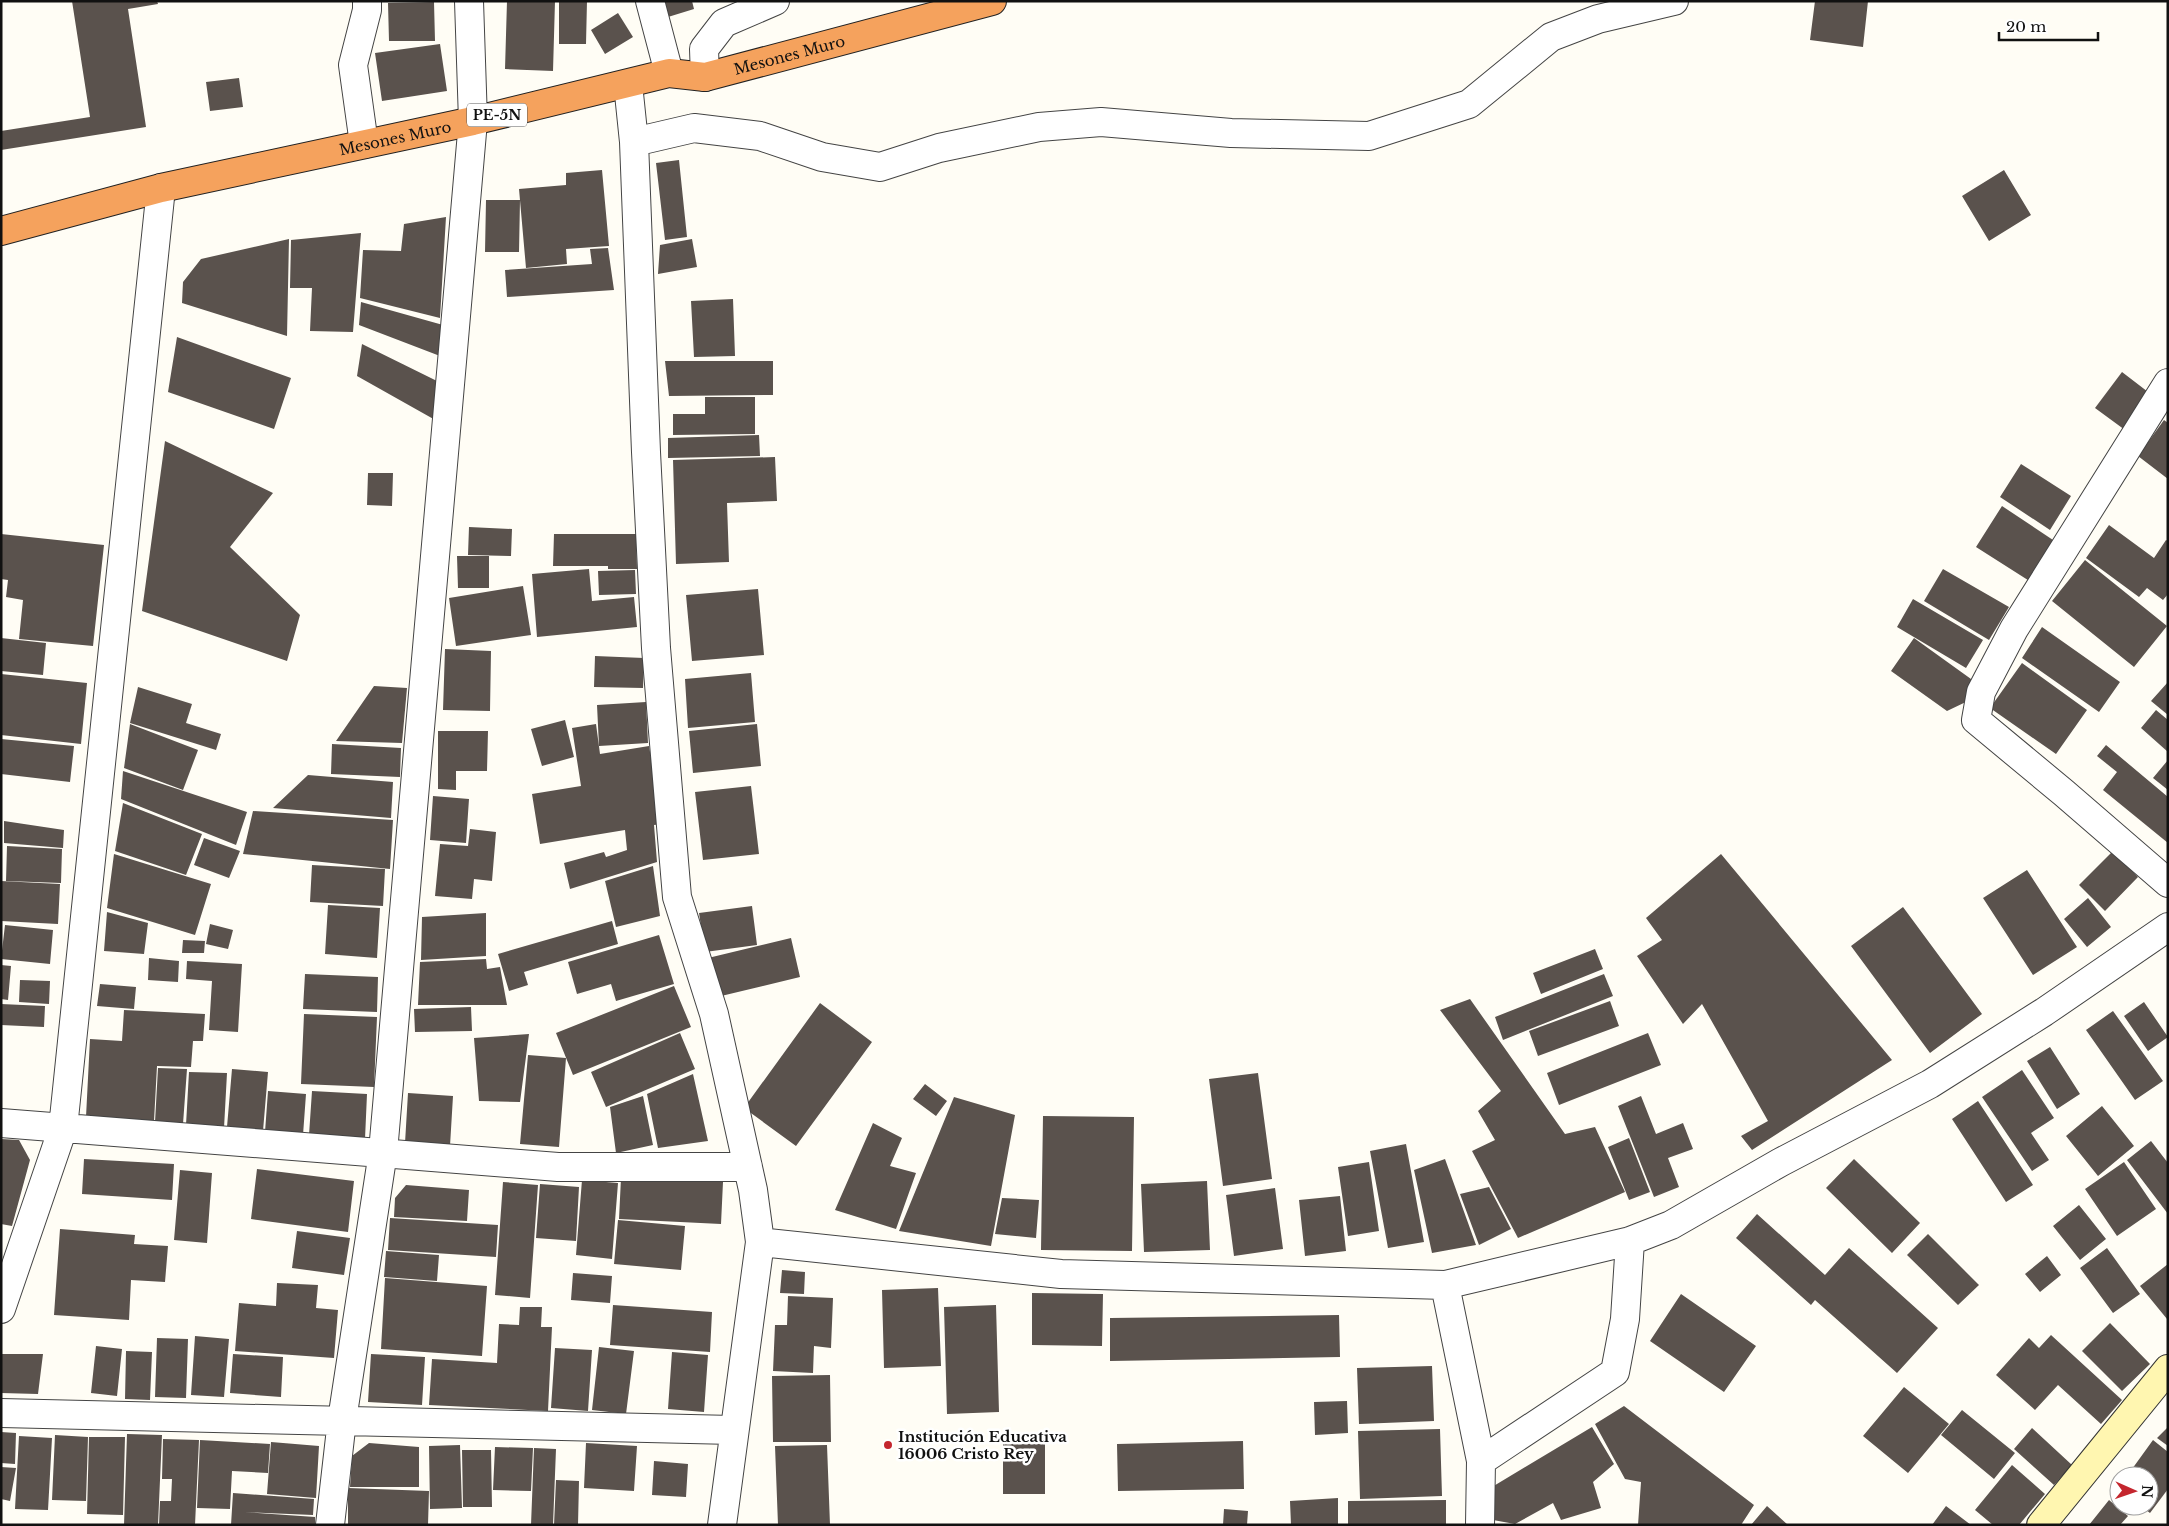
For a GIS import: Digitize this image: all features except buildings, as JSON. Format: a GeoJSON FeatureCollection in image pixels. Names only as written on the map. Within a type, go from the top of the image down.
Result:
{"type":"FeatureCollection","features":[{"type":"Feature","properties":{"kind":"highway","name":"Mesones Muro"},"geometry":{"type":"LineString","coordinates":[[1,231],[161,188],[473,121],[669,74],[704,77],[992,1]]}},
{"type":"Feature","properties":{"kind":"street"},"geometry":{"type":"LineString","coordinates":[[364,144],[353,65],[367,10],[367,1]]}},
{"type":"Feature","properties":{"kind":"street"},"geometry":{"type":"LineString","coordinates":[[330,1525],[342,1420],[383,1152],[473,121],[469,1]]}},
{"type":"Feature","properties":{"kind":"street"},"geometry":{"type":"LineString","coordinates":[[650,1],[669,74]]}},
{"type":"Feature","properties":{"kind":"street"},"geometry":{"type":"LineString","coordinates":[[704,77],[704,49],[724,23],[775,1]]}},
{"type":"Feature","properties":{"kind":"street"},"geometry":{"type":"LineString","coordinates":[[634,142],[694,128],[760,136],[822,156],[880,167],[939,148],[1039,127],[1101,122],[1231,133],[1368,136],[1469,104],[1551,38],[1598,19],[1674,1]]}},
{"type":"Feature","properties":{"kind":"street"},"geometry":{"type":"LineString","coordinates":[[628,84],[634,142],[646,452],[656,638],[677,897],[714,1014],[748,1167],[760,1242],[733,1430],[722,1525]]}},
{"type":"Feature","properties":{"kind":"street"},"geometry":{"type":"LineString","coordinates":[[1,1309],[63,1128],[161,188]]}},
{"type":"Feature","properties":{"kind":"street"},"geometry":{"type":"LineString","coordinates":[[2168,384],[2014,629],[1981,692],[1976,720],[2064,792],[2168,883]]}},
{"type":"Feature","properties":{"kind":"street"},"geometry":{"type":"LineString","coordinates":[[760,1242],[1061,1274],[1445,1285],[1630,1241],[1671,1225],[1781,1162],[1930,1084],[2044,1012],[2168,926]]}},
{"type":"Feature","properties":{"kind":"street"},"geometry":{"type":"LineString","coordinates":[[1,1123],[558,1167],[748,1167]]}},
{"type":"Feature","properties":{"kind":"street"},"geometry":{"type":"LineString","coordinates":[[1481,1461],[1615,1372],[1625,1319],[1630,1241]]}},
{"type":"Feature","properties":{"kind":"street"},"geometry":{"type":"LineString","coordinates":[[1445,1285],[1481,1461],[1480,1525]]}},
{"type":"Feature","properties":{"kind":"street"},"geometry":{"type":"LineString","coordinates":[[2041,1525],[2168,1369]]}},
{"type":"Feature","properties":{"kind":"street"},"geometry":{"type":"LineString","coordinates":[[1,1413],[733,1430]]}},
{"type":"Feature","properties":{"kind":"place","name":"Institución Educativa 16006 Cristo Rey"},"geometry":{"type":"Point","coordinates":[888,1445]}}]}
